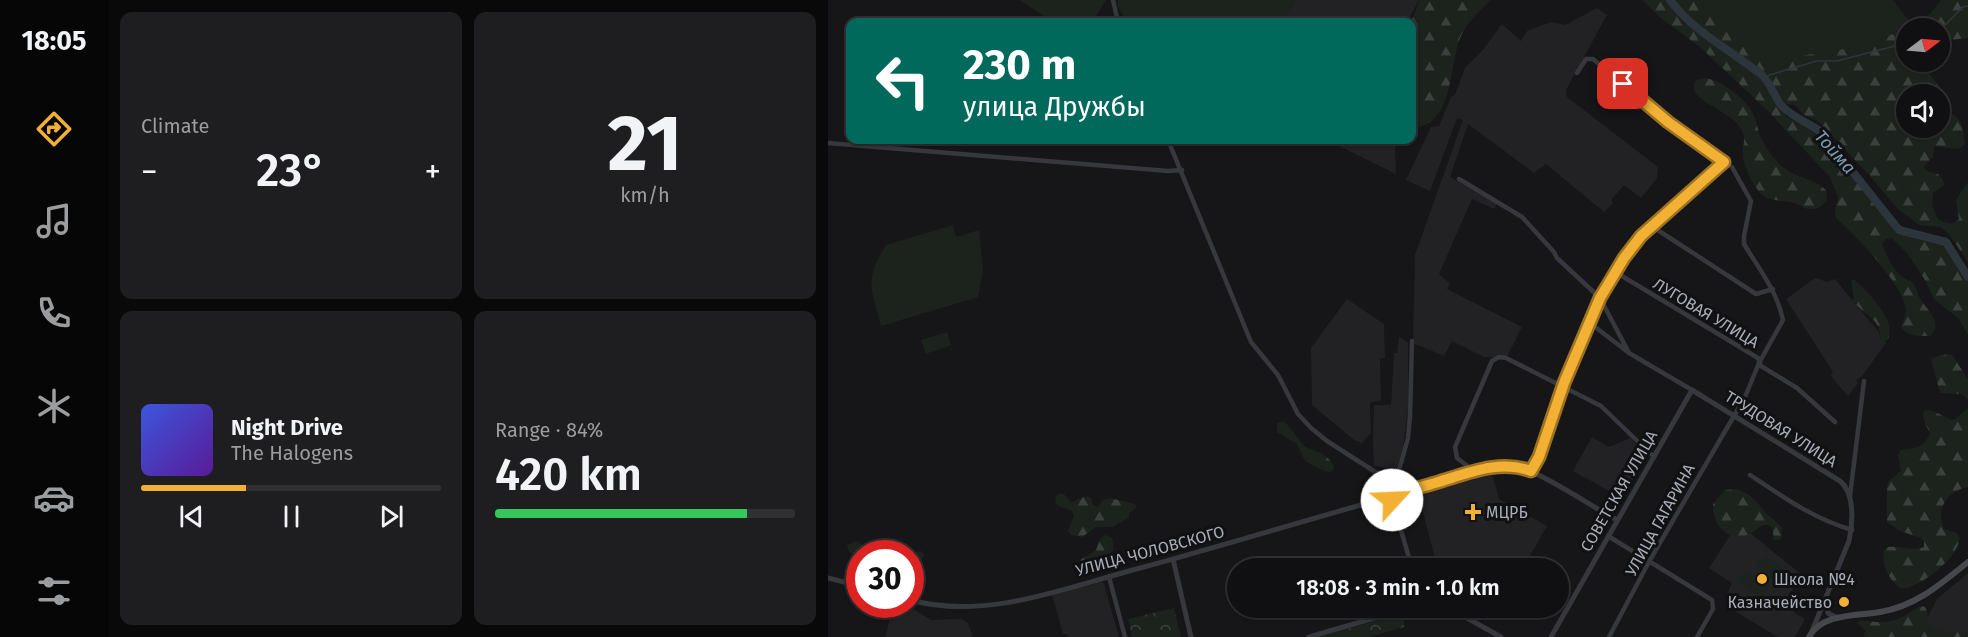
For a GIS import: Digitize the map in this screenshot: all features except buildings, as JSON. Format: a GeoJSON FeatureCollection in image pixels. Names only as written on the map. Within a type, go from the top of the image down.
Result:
{"type":"FeatureCollection","features":[{"type":"Feature","properties":{"kind":"main road"},"geometry":{"type":"LineString","coordinates":[[1810,635],[1825,622],[1837,618],[1888,611],[1909,604],[1934,590],[1968,562]]}},
{"type":"Feature","properties":{"kind":"street"},"geometry":{"type":"LineString","coordinates":[[1113,0],[1117,18]]}},
{"type":"Feature","properties":{"kind":"street","name":"УЛИЦА ГАГАРИНА"},"geometry":{"type":"LineString","coordinates":[[1576,73],[1586,59],[1593,59],[1668,122],[1732,167],[1751,201],[1744,244],[1773,289],[1780,304],[1783,320],[1759,363],[1745,397],[1650,560],[1609,637]]}},
{"type":"Feature","properties":{"kind":"street"},"geometry":{"type":"LineString","coordinates":[[828,143],[1168,171],[1182,170]]}},
{"type":"Feature","properties":{"kind":"street"},"geometry":{"type":"LineString","coordinates":[[1170,144],[1251,342],[1278,375],[1298,414],[1327,441],[1401,483],[1403,489]]}},
{"type":"Feature","properties":{"kind":"street"},"geometry":{"type":"LineString","coordinates":[[1531,471],[1539,457],[1563,387],[1600,298],[1641,236],[1724,162]]}},
{"type":"Feature","properties":{"kind":"street"},"geometry":{"type":"LineString","coordinates":[[1459,179],[1522,217],[1557,258],[1600,298],[1629,353]]}},
{"type":"Feature","properties":{"kind":"street"},"geometry":{"type":"LineString","coordinates":[[1653,227],[1756,294],[1773,289]]}},
{"type":"Feature","properties":{"kind":"street","name":"ЛУГОВАЯ УЛИЦА"},"geometry":{"type":"LineString","coordinates":[[1617,273],[1758,358],[1761,366],[1797,388],[1835,422]]}},
{"type":"Feature","properties":{"kind":"street"},"geometry":{"type":"LineString","coordinates":[[1590,323],[1629,353],[1692,390]]}},
{"type":"Feature","properties":{"kind":"street"},"geometry":{"type":"LineString","coordinates":[[1409,558],[1392,494],[1388,487],[1394,481],[1408,438],[1412,341]]}},
{"type":"Feature","properties":{"kind":"street"},"geometry":{"type":"LineString","coordinates":[[1475,472],[1457,458],[1455,450],[1492,361],[1499,357],[1506,358],[1601,406],[1654,457]]}},
{"type":"Feature","properties":{"kind":"street"},"geometry":{"type":"LineString","coordinates":[[1810,635],[1844,555],[1852,530],[1850,496],[1864,381]]}},
{"type":"Feature","properties":{"kind":"street","name":"ТРУДОВАЯ УЛИЦА"},"geometry":{"type":"LineString","coordinates":[[1692,390],[1840,481],[1845,485],[1850,496]]}},
{"type":"Feature","properties":{"kind":"street","name":"СОВЕТСКАЯ УЛИЦА"},"geometry":{"type":"LineString","coordinates":[[1551,637],[1692,390]]}},
{"type":"Feature","properties":{"kind":"street"},"geometry":{"type":"LineString","coordinates":[[1392,494],[1399,494],[1403,489],[1424,486],[1475,472],[1506,466],[1521,467],[1617,520]]}},
{"type":"Feature","properties":{"kind":"street"},"geometry":{"type":"LineString","coordinates":[[1750,475],[1802,509],[1830,524],[1852,530]]}},
{"type":"Feature","properties":{"kind":"street","name":"УЛИЦА ЧОЛОВСКОГО"},"geometry":{"type":"LineString","coordinates":[[924,602],[950,606],[990,605],[1018,600],[1173,559],[1379,500],[1392,494]]}},
{"type":"Feature","properties":{"kind":"street"},"geometry":{"type":"LineString","coordinates":[[1608,536],[1711,599],[1714,605],[1697,637]]}},
{"type":"Feature","properties":{"kind":"street"},"geometry":{"type":"LineString","coordinates":[[1173,559],[1191,637]]}},
{"type":"Feature","properties":{"kind":"street"},"geometry":{"type":"LineString","coordinates":[[1109,577],[1125,637]]}},
{"type":"Feature","properties":{"kind":"street"},"geometry":{"type":"LineString","coordinates":[[828,578],[846,582]]}},
{"type":"Feature","properties":{"kind":"street"},"geometry":{"type":"LineString","coordinates":[[1827,597],[1828,613],[1837,618]]}},
{"type":"Feature","properties":{"kind":"street"},"geometry":{"type":"LineString","coordinates":[[1310,637],[1375,618]]}},
{"type":"Feature","properties":{"kind":"street"},"geometry":{"type":"LineString","coordinates":[[1467,618],[1501,637]]}},
{"type":"Feature","properties":{"kind":"shaded area"},"geometry":{"type":"Polygon","coordinates":[[[1296,0],[1419,0],[1409,18],[1285,18],[1296,0]]]}},
{"type":"Feature","properties":{"kind":"shaded area"},"geometry":{"type":"Polygon","coordinates":[[[1597,8],[1607,15],[1566,90],[1567,97],[1658,167],[1657,178],[1641,198],[1624,185],[1611,200],[1613,203],[1604,212],[1546,164],[1534,173],[1468,124],[1450,177],[1497,204],[1494,209],[1472,199],[1439,274],[1450,284],[1447,289],[1522,327],[1507,357],[1484,357],[1452,341],[1444,356],[1413,343],[1415,255],[1463,120],[1457,118],[1430,191],[1406,180],[1431,127],[1439,126],[1451,97],[1455,95],[1465,68],[1482,51],[1502,24],[1521,41],[1527,31],[1551,22],[1565,25],[1597,8]]]}},
{"type":"Feature","properties":{"kind":"shaded area"},"geometry":{"type":"Polygon","coordinates":[[[1335,144],[1395,144],[1396,174],[1335,144]]]}},
{"type":"Feature","properties":{"kind":"shaded area"},"geometry":{"type":"Polygon","coordinates":[[[1815,278],[1826,282],[1835,279],[1852,300],[1856,297],[1857,300],[1854,303],[1886,343],[1856,381],[1858,383],[1848,396],[1833,379],[1831,374],[1833,372],[1786,299],[1815,278]]]}},
{"type":"Feature","properties":{"kind":"shaded area"},"geometry":{"type":"Polygon","coordinates":[[[1347,299],[1384,324],[1385,358],[1380,359],[1381,401],[1370,402],[1371,433],[1362,443],[1354,440],[1312,405],[1311,348],[1347,299]]]}},
{"type":"Feature","properties":{"kind":"shaded area"},"geometry":{"type":"Polygon","coordinates":[[[1399,337],[1408,342],[1408,409],[1403,447],[1397,470],[1374,466],[1373,441],[1374,405],[1391,405],[1394,353],[1397,353],[1399,337]]]}},
{"type":"Feature","properties":{"kind":"shaded area"},"geometry":{"type":"Polygon","coordinates":[[[1592,437],[1609,447],[1630,438],[1647,455],[1622,498],[1573,471],[1592,437]]]}},
{"type":"Feature","properties":{"kind":"shaded area","name":"МЦРБ"},"geometry":{"type":"Polygon","coordinates":[[[1489,472],[1493,477],[1499,499],[1547,526],[1529,558],[1435,558],[1418,493],[1489,472]]]}},
{"type":"Feature","properties":{"kind":"shaded area","name":"Школа №4"},"geometry":{"type":"Polygon","coordinates":[[[1738,523],[1802,575],[1786,599],[1796,614],[1805,619],[1795,637],[1778,637],[1728,607],[1733,597],[1727,594],[1732,583],[1709,568],[1738,523]]]}},
{"type":"Feature","properties":{"kind":"shaded area"},"geometry":{"type":"Polygon","coordinates":[[[1968,573],[1968,637],[1928,637],[1924,624],[1937,599],[1968,573]]]}},
{"type":"Feature","properties":{"kind":"shaded area"},"geometry":{"type":"Polygon","coordinates":[[[1102,582],[1119,637],[1068,637],[1067,634],[1063,634],[1052,595],[1102,582]]]}},
{"type":"Feature","properties":{"kind":"shaded area"},"geometry":{"type":"Polygon","coordinates":[[[924,616],[931,620],[962,619],[968,623],[973,637],[883,637],[886,635],[890,618],[924,618],[924,616]]]}},
{"type":"Feature","properties":{"kind":"green space"},"geometry":{"type":"Polygon","coordinates":[[[1019,0],[1106,0],[1095,18],[1048,18],[1019,0]]]}},
{"type":"Feature","properties":{"kind":"green space"},"geometry":{"type":"Polygon","coordinates":[[[1118,0],[1296,0],[1285,18],[1125,18],[1118,7],[1118,0]]]}},
{"type":"Feature","properties":{"kind":"green space"},"geometry":{"type":"Polygon","coordinates":[[[1420,0],[1490,0],[1463,32],[1444,104],[1427,124],[1416,127],[1416,18],[1413,18],[1420,0]]]}},
{"type":"Feature","properties":{"kind":"green space"},"geometry":{"type":"Polygon","coordinates":[[[1642,0],[1665,0],[1760,76],[1787,117],[1821,132],[1846,158],[1892,218],[1920,240],[1936,241],[1945,247],[1968,281],[1968,335],[1959,319],[1934,299],[1925,280],[1907,253],[1892,238],[1882,243],[1889,261],[1901,276],[1913,283],[1935,322],[1934,331],[1930,336],[1907,333],[1901,327],[1906,309],[1903,298],[1877,260],[1836,218],[1838,197],[1830,177],[1768,111],[1700,47],[1661,18],[1642,0]]]}},
{"type":"Feature","properties":{"kind":"green space"},"geometry":{"type":"Polygon","coordinates":[[[1676,0],[1704,0],[1896,24],[1896,72],[1928,72],[1937,84],[1896,84],[1896,138],[1950,138],[1950,109],[1962,125],[1965,144],[1959,149],[1934,146],[1933,157],[1924,166],[1926,171],[1938,174],[1943,180],[1944,185],[1933,193],[1932,205],[1938,219],[1943,222],[1951,223],[1959,219],[1956,200],[1968,182],[1968,262],[1949,234],[1941,227],[1919,225],[1898,209],[1818,121],[1804,115],[1795,105],[1787,104],[1774,89],[1769,75],[1705,29],[1677,5],[1676,0]]]}},
{"type":"Feature","properties":{"kind":"green space"},"geometry":{"type":"Polygon","coordinates":[[[1702,0],[1893,0],[1907,18],[1896,18],[1896,33],[1863,46],[1775,60],[1714,14],[1702,0]]]}},
{"type":"Feature","properties":{"kind":"green space"},"geometry":{"type":"Polygon","coordinates":[[[1941,0],[1968,0],[1968,38],[1950,40],[1950,18],[1924,18],[1941,0]]]}},
{"type":"Feature","properties":{"kind":"green space"},"geometry":{"type":"Polygon","coordinates":[[[1706,78],[1726,87],[1745,102],[1753,114],[1764,143],[1778,163],[1790,172],[1815,182],[1826,190],[1827,199],[1823,205],[1808,209],[1795,203],[1768,198],[1759,191],[1744,162],[1744,137],[1741,129],[1736,122],[1696,93],[1694,87],[1696,80],[1706,78]]]}},
{"type":"Feature","properties":{"kind":"green space"},"geometry":{"type":"Polygon","coordinates":[[[953,225],[956,237],[979,230],[983,271],[978,297],[881,326],[872,293],[872,276],[886,245],[953,225]]]}},
{"type":"Feature","properties":{"kind":"green space"},"geometry":{"type":"Polygon","coordinates":[[[1854,280],[1868,293],[1886,317],[1889,337],[1884,343],[1881,343],[1877,324],[1855,304],[1851,281],[1854,280]]]}},
{"type":"Feature","properties":{"kind":"green space"},"geometry":{"type":"Polygon","coordinates":[[[947,332],[951,345],[926,354],[921,340],[947,332]]]}},
{"type":"Feature","properties":{"kind":"green space"},"geometry":{"type":"Polygon","coordinates":[[[1952,355],[1968,379],[1968,400],[1962,394],[1940,393],[1932,358],[1952,355]]]}},
{"type":"Feature","properties":{"kind":"green space"},"geometry":{"type":"Polygon","coordinates":[[[1968,408],[1968,487],[1954,492],[1949,497],[1942,508],[1941,515],[1944,529],[1958,534],[1959,541],[1956,550],[1929,577],[1918,584],[1900,588],[1892,581],[1887,571],[1884,551],[1887,547],[1920,548],[1924,547],[1924,542],[1921,538],[1900,531],[1887,522],[1887,486],[1889,481],[1901,471],[1898,455],[1901,450],[1919,446],[1928,438],[1930,433],[1923,416],[1924,411],[1937,413],[1951,420],[1956,419],[1968,408]]]}},
{"type":"Feature","properties":{"kind":"green space"},"geometry":{"type":"Polygon","coordinates":[[[1284,421],[1305,447],[1329,459],[1334,466],[1333,471],[1320,469],[1305,461],[1297,444],[1277,432],[1277,423],[1284,421]]]}},
{"type":"Feature","properties":{"kind":"green space"},"geometry":{"type":"Polygon","coordinates":[[[1736,489],[1752,497],[1778,524],[1782,529],[1781,539],[1773,540],[1772,529],[1766,525],[1751,533],[1734,536],[1718,525],[1713,504],[1725,490],[1736,489]]]}},
{"type":"Feature","properties":{"kind":"green space"},"geometry":{"type":"Polygon","coordinates":[[[1058,494],[1064,494],[1071,503],[1088,497],[1091,498],[1093,505],[1098,507],[1103,500],[1110,498],[1135,504],[1136,508],[1129,513],[1129,517],[1113,527],[1096,527],[1082,537],[1071,535],[1068,531],[1074,516],[1072,511],[1057,505],[1055,498],[1058,494]]]}},
{"type":"Feature","properties":{"kind":"green space"},"geometry":{"type":"Polygon","coordinates":[[[1105,535],[1112,538],[1113,546],[1109,558],[1099,565],[1079,564],[1080,560],[1096,550],[1100,539],[1105,535]]]}},
{"type":"Feature","properties":{"kind":"green space"},"geometry":{"type":"Polygon","coordinates":[[[1765,555],[1790,575],[1781,586],[1757,566],[1765,555]]]}},
{"type":"Feature","properties":{"kind":"green space"},"geometry":{"type":"Polygon","coordinates":[[[1745,571],[1770,585],[1763,598],[1738,583],[1745,571]]]}},
{"type":"Feature","properties":{"kind":"green space"},"geometry":{"type":"Polygon","coordinates":[[[1920,606],[1925,607],[1932,627],[1947,631],[1968,632],[1968,637],[1864,637],[1865,630],[1858,623],[1859,621],[1889,622],[1903,617],[1920,606]]]}},
{"type":"Feature","properties":{"kind":"green space"},"geometry":{"type":"Polygon","coordinates":[[[1174,608],[1181,637],[1132,637],[1128,619],[1174,608]]]}},
{"type":"Feature","properties":{"kind":"green space"},"geometry":{"type":"Polygon","coordinates":[[[1387,618],[1405,618],[1404,627],[1369,637],[1318,637],[1387,618]]]}},
{"type":"Feature","properties":{"kind":"waterway","name":"Тойма"},"geometry":{"type":"LineString","coordinates":[[1670,0],[1702,32],[1763,76],[1780,104],[1787,111],[1821,132],[1899,230],[1946,242],[1968,277]]}},
{"type":"Feature","properties":{"kind":"waterway"},"geometry":{"type":"LineString","coordinates":[[1950,20],[1963,7],[1968,6]]}},
{"type":"Feature","properties":{"kind":"waterway"},"geometry":{"type":"LineString","coordinates":[[1767,80],[1769,75],[1817,61],[1837,61],[1896,46]]}},
{"type":"Feature","properties":{"kind":"place","name":"МЦРБ"},"geometry":{"type":"Point","coordinates":[1473,512]}},
{"type":"Feature","properties":{"kind":"place","name":"Школа №4"},"geometry":{"type":"Point","coordinates":[1762,579]}},
{"type":"Feature","properties":{"kind":"place","name":"Казначейство"},"geometry":{"type":"Point","coordinates":[1844,602]}},
{"type":"Feature","properties":{"kind":"route"},"geometry":{"type":"LineString","coordinates":[[1392,500],[1393,495],[1399,494],[1403,489],[1409,490],[1497,466],[1515,466],[1531,471],[1539,457],[1564,383],[1600,298],[1624,258],[1641,236],[1724,162],[1668,122],[1623,84]]}}]}
